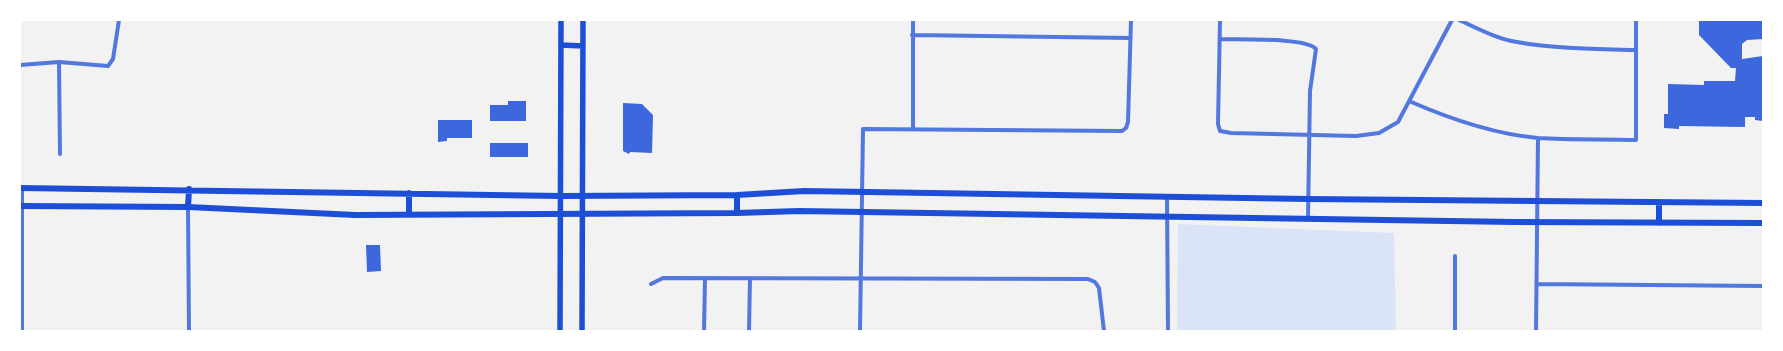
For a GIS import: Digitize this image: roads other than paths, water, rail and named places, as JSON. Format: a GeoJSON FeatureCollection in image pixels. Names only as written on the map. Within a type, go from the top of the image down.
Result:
{"type":"FeatureCollection","features":[{"type":"Feature","properties":{"kind":"main road"},"geometry":{"type":"LineString","coordinates":[[560,331],[561,20]]}},
{"type":"Feature","properties":{"kind":"main road"},"geometry":{"type":"LineString","coordinates":[[582,331],[584,214],[583,20]]}},
{"type":"Feature","properties":{"kind":"main road"},"geometry":{"type":"LineString","coordinates":[[561,45],[583,46]]}},
{"type":"Feature","properties":{"kind":"main road"},"geometry":{"type":"LineString","coordinates":[[21,188],[189,189],[560,196],[736,195],[804,191],[1308,200],[1763,203]]}},
{"type":"Feature","properties":{"kind":"main road"},"geometry":{"type":"LineString","coordinates":[[188,207],[189,189]]}},
{"type":"Feature","properties":{"kind":"main road"},"geometry":{"type":"LineString","coordinates":[[409,193],[409,214]]}},
{"type":"Feature","properties":{"kind":"main road"},"geometry":{"type":"LineString","coordinates":[[736,195],[737,213]]}},
{"type":"Feature","properties":{"kind":"main road"},"geometry":{"type":"LineString","coordinates":[[1659,202],[1659,223]]}},
{"type":"Feature","properties":{"kind":"main road"},"geometry":{"type":"LineString","coordinates":[[21,206],[188,207],[355,215],[862,212],[1537,222],[1763,223]]}},
{"type":"Feature","properties":{"kind":"street"},"geometry":{"type":"LineString","coordinates":[[20,65],[59,62],[104,66],[112,63],[119,20]]}},
{"type":"Feature","properties":{"kind":"street"},"geometry":{"type":"LineString","coordinates":[[912,128],[913,20]]}},
{"type":"Feature","properties":{"kind":"street"},"geometry":{"type":"LineString","coordinates":[[860,331],[863,129],[912,128],[1119,131],[1126,128],[1128,122],[1131,20]]}},
{"type":"Feature","properties":{"kind":"street"},"geometry":{"type":"LineString","coordinates":[[1220,20],[1218,124],[1220,131],[1228,133],[1356,136],[1379,133],[1398,122],[1452,20]]}},
{"type":"Feature","properties":{"kind":"street"},"geometry":{"type":"LineString","coordinates":[[1459,20],[1515,42],[1564,48],[1636,50]]}},
{"type":"Feature","properties":{"kind":"street"},"geometry":{"type":"LineString","coordinates":[[1409,101],[1470,125],[1538,138],[1636,140],[1636,20]]}},
{"type":"Feature","properties":{"kind":"street"},"geometry":{"type":"LineString","coordinates":[[912,35],[1130,38]]}},
{"type":"Feature","properties":{"kind":"street"},"geometry":{"type":"LineString","coordinates":[[1220,39],[1293,41],[1309,44],[1315,48],[1316,52],[1310,91],[1308,219]]}},
{"type":"Feature","properties":{"kind":"street"},"geometry":{"type":"LineString","coordinates":[[59,62],[60,154]]}},
{"type":"Feature","properties":{"kind":"street"},"geometry":{"type":"LineString","coordinates":[[1536,331],[1538,138]]}},
{"type":"Feature","properties":{"kind":"street"},"geometry":{"type":"LineString","coordinates":[[21,188],[22,331]]}},
{"type":"Feature","properties":{"kind":"street"},"geometry":{"type":"LineString","coordinates":[[1167,197],[1168,331]]}},
{"type":"Feature","properties":{"kind":"street"},"geometry":{"type":"LineString","coordinates":[[188,207],[189,331]]}},
{"type":"Feature","properties":{"kind":"street"},"geometry":{"type":"LineString","coordinates":[[1455,256],[1455,331]]}},
{"type":"Feature","properties":{"kind":"street"},"geometry":{"type":"LineString","coordinates":[[652,284],[664,278],[1083,279],[1095,282],[1100,294],[1104,331]]}},
{"type":"Feature","properties":{"kind":"street"},"geometry":{"type":"LineString","coordinates":[[704,331],[705,278]]}},
{"type":"Feature","properties":{"kind":"street"},"geometry":{"type":"LineString","coordinates":[[749,331],[750,278]]}},
{"type":"Feature","properties":{"kind":"street"},"geometry":{"type":"LineString","coordinates":[[1537,284],[1763,286]]}}]}
